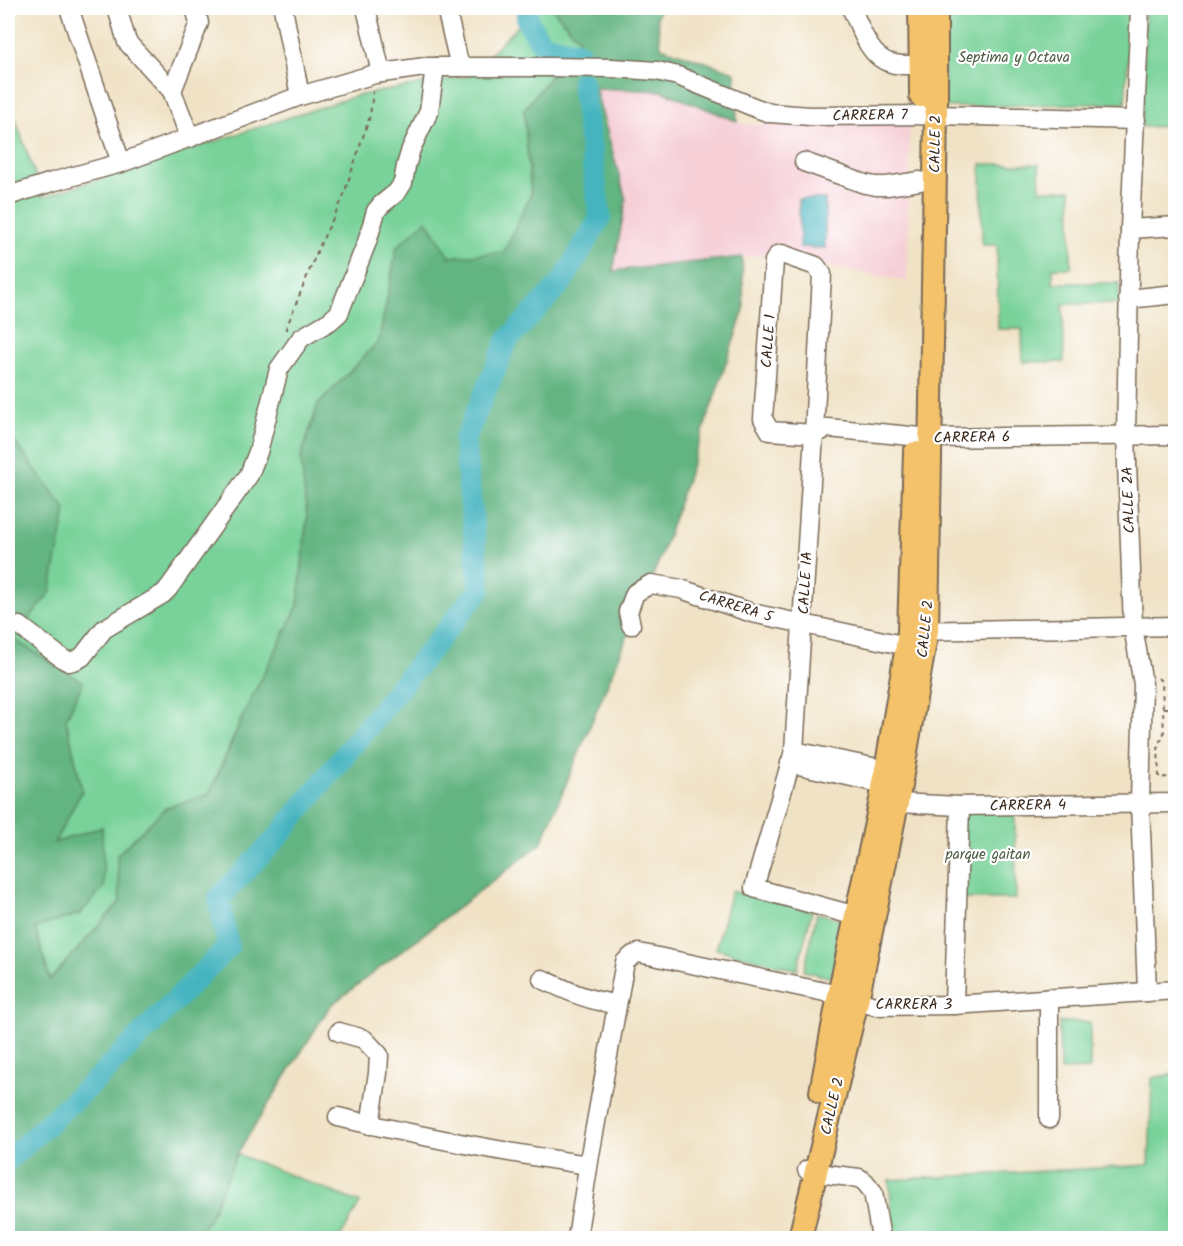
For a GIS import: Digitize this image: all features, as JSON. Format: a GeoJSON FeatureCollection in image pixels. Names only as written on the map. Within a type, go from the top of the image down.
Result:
{"type":"FeatureCollection","features":[{"type":"Feature","properties":{"kind":"main road","name":"CALLE 2"},"geometry":{"type":"LineString","coordinates":[[800,1239],[891,787],[917,639],[928,115],[920,65],[920,8]]}},
{"type":"Feature","properties":{"kind":"main road","name":"CALLE 2"},"geometry":{"type":"LineString","coordinates":[[923,437],[920,181],[928,115],[936,8]]}},
{"type":"Feature","properties":{"kind":"main road","name":"CALLE 2"},"geometry":{"type":"LineString","coordinates":[[848,998],[856,916],[891,787]]}},
{"type":"Feature","properties":{"kind":"main road","name":"CALLE 2"},"geometry":{"type":"LineString","coordinates":[[794,1239],[812,1171]]}},
{"type":"Feature","properties":{"kind":"street"},"geometry":{"type":"LineString","coordinates":[[69,8],[121,163]]}},
{"type":"Feature","properties":{"kind":"street"},"geometry":{"type":"LineString","coordinates":[[117,8],[127,42],[172,92],[190,138]]}},
{"type":"Feature","properties":{"kind":"street"},"geometry":{"type":"LineString","coordinates":[[172,92],[199,23],[195,8]]}},
{"type":"Feature","properties":{"kind":"street"},"geometry":{"type":"LineString","coordinates":[[283,8],[300,96]]}},
{"type":"Feature","properties":{"kind":"street"},"geometry":{"type":"LineString","coordinates":[[366,8],[378,73]]}},
{"type":"Feature","properties":{"kind":"street"},"geometry":{"type":"LineString","coordinates":[[446,8],[460,67]]}},
{"type":"Feature","properties":{"kind":"street"},"geometry":{"type":"LineString","coordinates":[[852,8],[870,47],[879,57],[889,63],[920,65]]}},
{"type":"Feature","properties":{"kind":"street","name":"CALLE 2A"},"geometry":{"type":"LineString","coordinates":[[1140,8],[1130,229],[1126,435],[1133,627],[1143,684],[1140,803],[1147,992]]}},
{"type":"Feature","properties":{"kind":"street"},"geometry":{"type":"LineString","coordinates":[[20,626],[69,662],[82,657],[104,629],[168,589],[249,475],[258,452],[279,369],[300,338],[330,321],[339,313],[367,242],[376,211],[397,192],[403,183],[411,149],[429,111],[435,67]]}},
{"type":"Feature","properties":{"kind":"street","name":"CARRERA 7"},"geometry":{"type":"LineString","coordinates":[[8,196],[121,163],[300,96],[378,73],[435,67],[612,68],[657,71],[678,76],[770,113],[810,116],[928,115],[1136,120]]}},
{"type":"Feature","properties":{"kind":"street"},"geometry":{"type":"LineString","coordinates":[[804,162],[876,186],[920,181]]}},
{"type":"Feature","properties":{"kind":"street"},"geometry":{"type":"LineString","coordinates":[[1130,229],[1176,226]]}},
{"type":"Feature","properties":{"kind":"street","name":"CALLE 1A"},"geometry":{"type":"LineString","coordinates":[[782,254],[816,266],[822,274],[803,624],[792,757],[754,888],[856,916]]}},
{"type":"Feature","properties":{"kind":"street","name":"CALLE 1"},"geometry":{"type":"LineString","coordinates":[[770,431],[763,419],[774,261],[778,255],[782,254]]}},
{"type":"Feature","properties":{"kind":"street"},"geometry":{"type":"LineString","coordinates":[[1128,299],[1176,294]]}},
{"type":"Feature","properties":{"kind":"street","name":"CARRERA 6"},"geometry":{"type":"LineString","coordinates":[[770,431],[814,434],[828,428],[923,437],[1176,435]]}},
{"type":"Feature","properties":{"kind":"street","name":"CARRERA 5"},"geometry":{"type":"LineString","coordinates":[[632,625],[628,612],[635,593],[651,584],[681,589],[752,613],[803,624],[917,639],[1176,626]]}},
{"type":"Feature","properties":{"kind":"street","name":"CARRERA 4"},"geometry":{"type":"LineString","coordinates":[[792,757],[960,806],[1176,803]]}},
{"type":"Feature","properties":{"kind":"street"},"geometry":{"type":"LineString","coordinates":[[954,1005],[960,806]]}},
{"type":"Feature","properties":{"kind":"street","name":"CARRERA 3"},"geometry":{"type":"LineString","coordinates":[[617,1004],[625,962],[639,952],[848,998],[874,1006],[954,1005],[1176,990]]}},
{"type":"Feature","properties":{"kind":"street"},"geometry":{"type":"LineString","coordinates":[[542,980],[578,996],[617,1004],[577,1239]]}},
{"type":"Feature","properties":{"kind":"street"},"geometry":{"type":"LineString","coordinates":[[1049,998],[1049,1119]]}},
{"type":"Feature","properties":{"kind":"street"},"geometry":{"type":"LineString","coordinates":[[339,1032],[364,1039],[379,1055],[370,1125]]}},
{"type":"Feature","properties":{"kind":"street"},"geometry":{"type":"LineString","coordinates":[[338,1117],[511,1153],[588,1165]]}},
{"type":"Feature","properties":{"kind":"street"},"geometry":{"type":"LineString","coordinates":[[812,1171],[859,1178],[866,1182],[873,1192],[881,1239]]}},
{"type":"Feature","properties":{"kind":"path"},"geometry":{"type":"LineString","coordinates":[[286,336],[287,326],[319,247],[342,200],[370,116],[378,73]]}},
{"type":"Feature","properties":{"kind":"path"},"geometry":{"type":"LineString","coordinates":[[1153,674],[1162,682],[1164,738],[1158,743],[1159,778],[1176,776]]}},
{"type":"Feature","properties":{"kind":"path"},"geometry":{"type":"LineString","coordinates":[[1163,708],[1176,708]]}},
{"type":"Feature","properties":{"kind":"shaded area"},"geometry":{"type":"Polygon","coordinates":[[[595,87],[662,91],[746,125],[910,119],[907,281],[767,255],[613,271],[626,200],[595,87]]]}},
{"type":"Feature","properties":{"kind":"green space"},"geometry":{"type":"Polygon","coordinates":[[[535,8],[552,8],[579,39],[524,110],[531,194],[504,253],[450,257],[397,247],[379,341],[318,405],[301,457],[307,517],[298,606],[244,713],[209,794],[167,807],[117,855],[120,902],[50,980],[35,927],[80,914],[102,827],[54,843],[82,791],[66,719],[83,682],[12,639],[50,593],[8,433],[8,98],[43,197],[355,96],[469,76],[535,8]]]}},
{"type":"Feature","properties":{"kind":"green space"},"geometry":{"type":"Polygon","coordinates":[[[552,8],[660,8],[657,16],[661,47],[735,72],[737,121],[662,91],[595,88],[626,200],[613,271],[742,257],[744,310],[661,556],[541,844],[330,1006],[237,1154],[208,1221],[194,1238],[8,1238],[8,433],[66,510],[50,593],[13,639],[83,682],[66,719],[82,791],[54,843],[102,827],[104,887],[80,914],[35,928],[50,980],[120,902],[117,855],[167,807],[210,794],[244,713],[298,606],[307,517],[301,457],[318,405],[379,341],[397,247],[427,220],[450,257],[504,252],[531,194],[524,110],[579,39],[552,8]]]}},
{"type":"Feature","properties":{"kind":"green space","name":"Septima y Octava"},"geometry":{"type":"Polygon","coordinates":[[[942,8],[1131,8],[1125,103],[945,107],[942,8]]]}},
{"type":"Feature","properties":{"kind":"green space"},"geometry":{"type":"Polygon","coordinates":[[[1145,8],[1175,8],[1175,126],[1142,127],[1145,8]]]}},
{"type":"Feature","properties":{"kind":"green space"},"geometry":{"type":"Polygon","coordinates":[[[981,164],[1039,164],[1040,190],[1071,190],[1071,268],[1053,268],[1053,283],[1119,283],[1119,304],[1063,304],[1064,362],[1023,362],[1022,329],[998,329],[997,245],[982,245],[981,164]]]}},
{"type":"Feature","properties":{"kind":"green space","name":"parque gaitan"},"geometry":{"type":"Polygon","coordinates":[[[961,810],[1015,810],[1016,899],[962,899],[961,810]]]}},
{"type":"Feature","properties":{"kind":"green space"},"geometry":{"type":"Polygon","coordinates":[[[731,891],[812,911],[797,970],[716,949],[731,891]]]}},
{"type":"Feature","properties":{"kind":"green space"},"geometry":{"type":"Polygon","coordinates":[[[817,913],[845,920],[832,978],[804,971],[817,913]]]}},
{"type":"Feature","properties":{"kind":"green space"},"geometry":{"type":"Polygon","coordinates":[[[1059,1022],[1090,1022],[1090,1069],[1060,1070],[1059,1022]]]}},
{"type":"Feature","properties":{"kind":"green space"},"geometry":{"type":"Polygon","coordinates":[[[1175,1074],[1175,1238],[894,1238],[889,1180],[1149,1165],[1152,1078],[1175,1074]]]}},
{"type":"Feature","properties":{"kind":"green space"},"geometry":{"type":"Polygon","coordinates":[[[237,1154],[360,1203],[340,1238],[194,1238],[208,1221],[237,1154]]]}},
{"type":"Feature","properties":{"kind":"water"},"geometry":{"type":"Polygon","coordinates":[[[799,199],[825,199],[825,248],[800,247],[799,199]]]}},
{"type":"Feature","properties":{"kind":"waterway"},"geometry":{"type":"LineString","coordinates":[[527,8],[527,20],[542,44],[579,53]]}},
{"type":"Feature","properties":{"kind":"waterway"},"geometry":{"type":"LineString","coordinates":[[8,1160],[101,1075],[228,947],[219,898],[276,839],[480,589],[464,441],[507,341],[562,282],[600,218],[582,82]]}}]}
